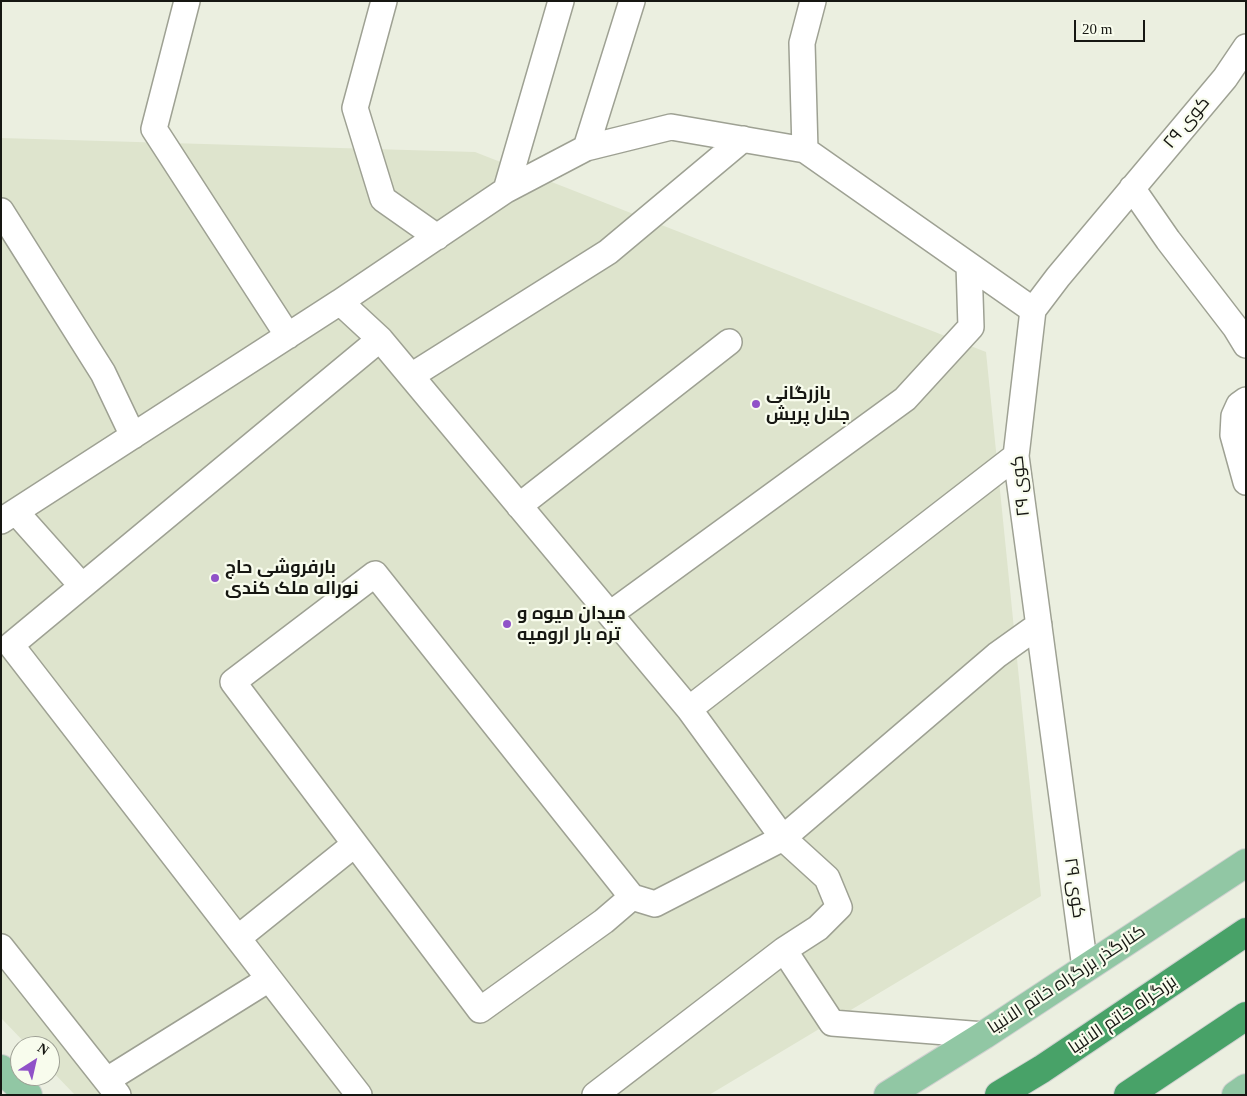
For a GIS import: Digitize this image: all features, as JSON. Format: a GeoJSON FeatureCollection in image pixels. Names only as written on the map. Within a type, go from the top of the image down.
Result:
{"type":"FeatureCollection","features":[{"type":"Feature","properties":{"kind":"highway","name":"بزرگراه خاتم الانبیا"},"geometry":{"type":"LineString","coordinates":[[1000,1095],[1042,1069],[1246,932]]}},
{"type":"Feature","properties":{"kind":"highway"},"geometry":{"type":"LineString","coordinates":[[1128,1095],[1246,1016]]}},
{"type":"Feature","properties":{"kind":"main road","name":"کنارگذر بزرگراه خاتم الانبیا"},"geometry":{"type":"LineString","coordinates":[[888,1095],[984,1035],[1246,863]]}},
{"type":"Feature","properties":{"kind":"main road"},"geometry":{"type":"LineString","coordinates":[[1,1069],[28,1095]]}},
{"type":"Feature","properties":{"kind":"main road"},"geometry":{"type":"LineString","coordinates":[[1236,1095],[1246,1088]]}},
{"type":"Feature","properties":{"kind":"street"},"geometry":{"type":"LineString","coordinates":[[187,1],[154,129],[288,336]]}},
{"type":"Feature","properties":{"kind":"street"},"geometry":{"type":"LineString","coordinates":[[384,1],[356,108],[383,199],[437,237]]}},
{"type":"Feature","properties":{"kind":"street"},"geometry":{"type":"LineString","coordinates":[[506,190],[561,1]]}},
{"type":"Feature","properties":{"kind":"street"},"geometry":{"type":"LineString","coordinates":[[586,148],[632,1]]}},
{"type":"Feature","properties":{"kind":"street"},"geometry":{"type":"LineString","coordinates":[[805,150],[802,43],[813,1]]}},
{"type":"Feature","properties":{"kind":"street","name":"کوی ۲۹"},"geometry":{"type":"LineString","coordinates":[[1085,968],[1016,456],[1034,310],[1132,188],[1225,78],[1246,47]]}},
{"type":"Feature","properties":{"kind":"street"},"geometry":{"type":"LineString","coordinates":[[82,586],[9,517],[340,302],[506,190],[586,148],[671,127],[805,150],[1034,310]]}},
{"type":"Feature","properties":{"kind":"street"},"geometry":{"type":"LineString","coordinates":[[411,376],[608,252],[743,139]]}},
{"type":"Feature","properties":{"kind":"street"},"geometry":{"type":"LineString","coordinates":[[1132,188],[1168,240],[1235,327],[1246,345]]}},
{"type":"Feature","properties":{"kind":"street"},"geometry":{"type":"LineString","coordinates":[[1,211],[103,373],[133,436]]}},
{"type":"Feature","properties":{"kind":"street"},"geometry":{"type":"LineString","coordinates":[[610,614],[905,399],[971,327],[969,264]]}},
{"type":"Feature","properties":{"kind":"street"},"geometry":{"type":"LineString","coordinates":[[340,302],[380,339],[689,709],[783,838],[827,878],[839,907],[818,928],[784,950],[595,1095]]}},
{"type":"Feature","properties":{"kind":"street"},"geometry":{"type":"LineString","coordinates":[[358,1095],[6,641],[82,586],[380,339]]}},
{"type":"Feature","properties":{"kind":"street"},"geometry":{"type":"LineString","coordinates":[[519,506],[729,342]]}},
{"type":"Feature","properties":{"kind":"street"},"geometry":{"type":"LineString","coordinates":[[1246,400],[1240,405],[1234,416],[1233,435],[1246,482]]}},
{"type":"Feature","properties":{"kind":"street"},"geometry":{"type":"LineString","coordinates":[[689,709],[1016,456]]}},
{"type":"Feature","properties":{"kind":"street"},"geometry":{"type":"LineString","coordinates":[[632,896],[604,921],[480,1010],[233,682],[375,574],[632,896],[655,904],[783,838],[997,655],[1039,625]]}},
{"type":"Feature","properties":{"kind":"street"},"geometry":{"type":"LineString","coordinates":[[238,938],[355,844]]}},
{"type":"Feature","properties":{"kind":"street"},"geometry":{"type":"LineString","coordinates":[[1,947],[113,1088],[269,979]]}},
{"type":"Feature","properties":{"kind":"street"},"geometry":{"type":"LineString","coordinates":[[784,950],[832,1023],[984,1035]]}},
{"type":"Feature","properties":{"kind":"shaded area","name":"میدان میوه و تره بار ارومیه"},"geometry":{"type":"Polygon","coordinates":[[[1,138],[475,152],[986,352],[1041,896],[709,1095],[75,1095],[60,1079],[60,1036],[18,1036],[1,1018],[1,138]]]}},
{"type":"Feature","properties":{"kind":"place","name":"بازرگانی جلال پریش"},"geometry":{"type":"Point","coordinates":[756,404]}},
{"type":"Feature","properties":{"kind":"place","name":"بارفروشی حاج نوراله ملک کندی"},"geometry":{"type":"Point","coordinates":[215,578]}},
{"type":"Feature","properties":{"kind":"place","name":"میدان میوه و تره بار ارومیه"},"geometry":{"type":"Point","coordinates":[507,624]}}]}
